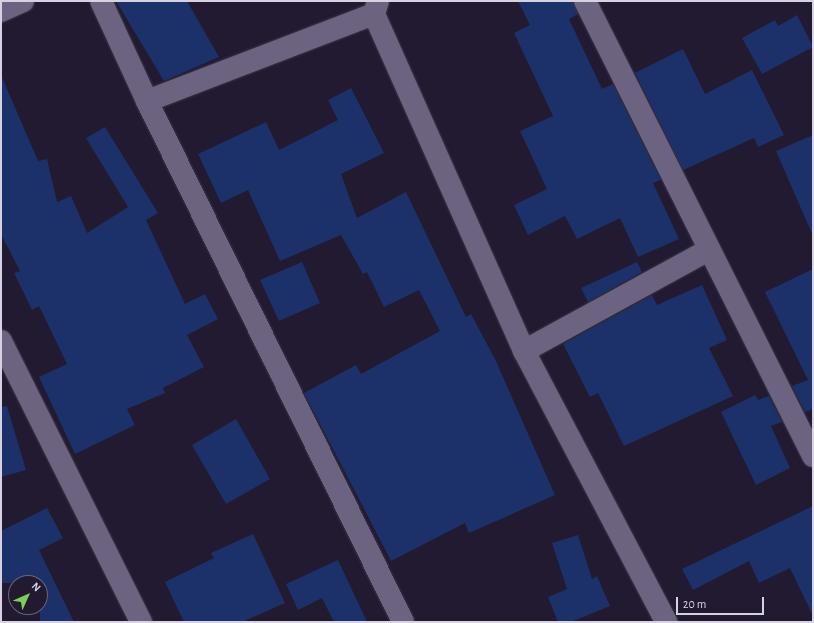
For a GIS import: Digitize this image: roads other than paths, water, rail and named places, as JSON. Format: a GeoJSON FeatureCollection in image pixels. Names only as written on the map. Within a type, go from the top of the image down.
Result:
{"type":"FeatureCollection","features":[{"type":"Feature","properties":{"kind":"street"},"geometry":{"type":"LineString","coordinates":[[1,11],[23,1]]}},
{"type":"Feature","properties":{"kind":"street"},"geometry":{"type":"LineString","coordinates":[[101,1],[147,101],[403,622]]}},
{"type":"Feature","properties":{"kind":"street"},"geometry":{"type":"LineString","coordinates":[[585,1],[707,251],[813,456]]}},
{"type":"Feature","properties":{"kind":"street"},"geometry":{"type":"LineString","coordinates":[[147,101],[376,8],[524,351],[666,622]]}},
{"type":"Feature","properties":{"kind":"street"},"geometry":{"type":"LineString","coordinates":[[524,351],[707,251]]}},
{"type":"Feature","properties":{"kind":"street"},"geometry":{"type":"LineString","coordinates":[[1,341],[141,622]]}}]}
